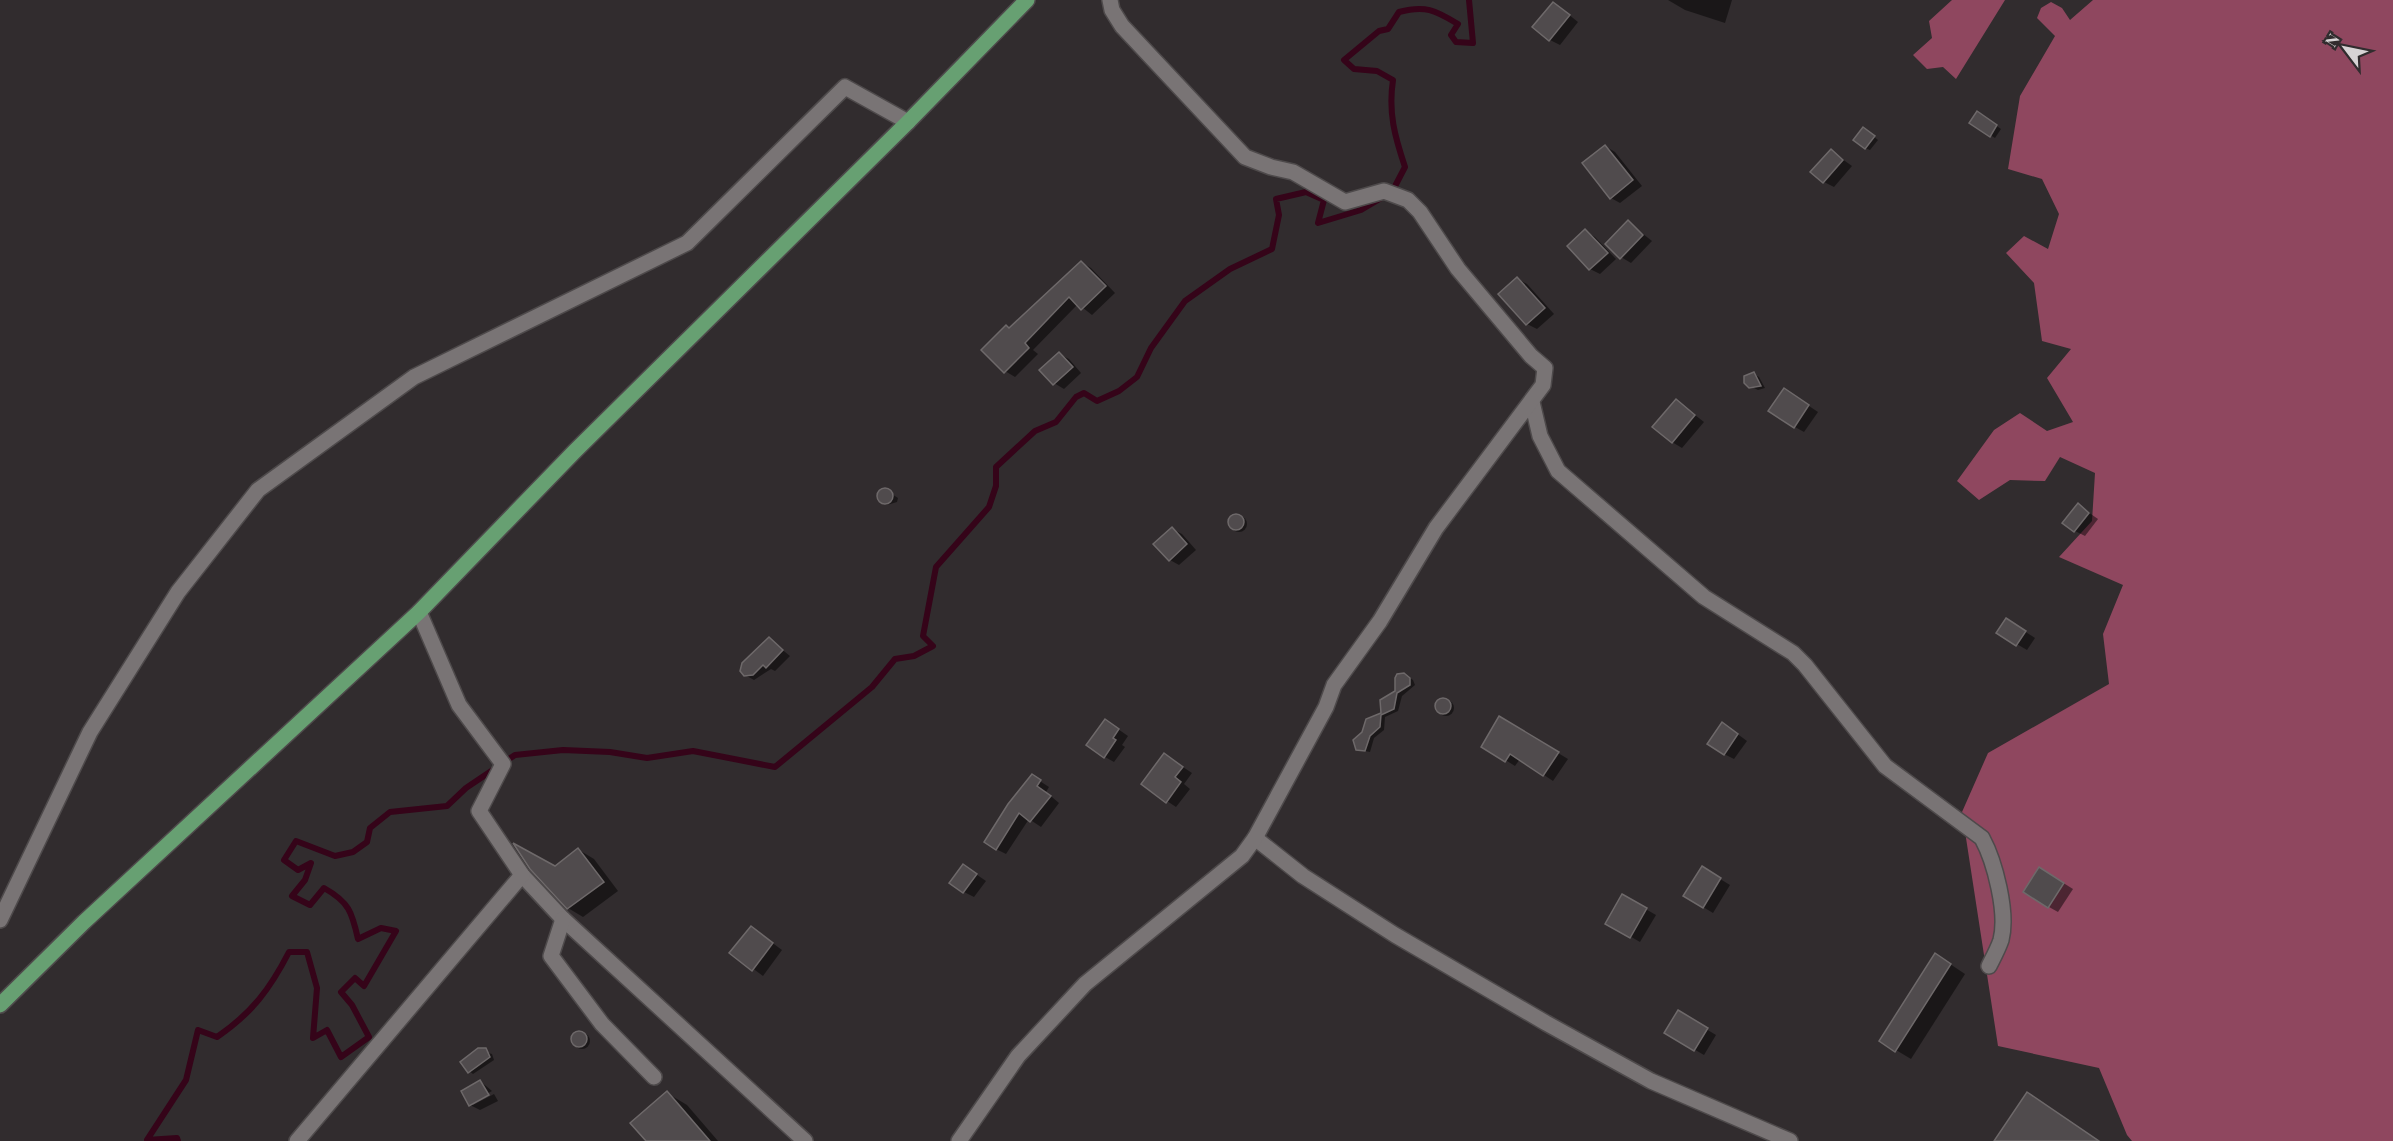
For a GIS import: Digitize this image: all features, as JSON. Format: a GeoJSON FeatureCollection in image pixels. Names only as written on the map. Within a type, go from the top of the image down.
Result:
{"type":"FeatureCollection","features":[{"type":"Feature","properties":{"kind":"main road"},"geometry":{"type":"LineString","coordinates":[[0,1005],[84,922],[419,612],[574,451],[908,122],[1027,0]]}},
{"type":"Feature","properties":{"kind":"street"},"geometry":{"type":"LineString","coordinates":[[959,1141],[1018,1056],[1085,984],[1242,856],[1255,838],[1326,707],[1334,685],[1380,621],[1436,528],[1543,386],[1545,368],[1531,356],[1458,269],[1420,212],[1408,200],[1384,191],[1345,202],[1293,172],[1245,157],[1122,26],[1112,10],[1110,0]]}},
{"type":"Feature","properties":{"kind":"street"},"geometry":{"type":"LineString","coordinates":[[0,920],[90,732],[178,592],[258,490],[414,377],[687,243],[845,87],[908,122]]}},
{"type":"Feature","properties":{"kind":"street"},"geometry":{"type":"LineString","coordinates":[[1532,402],[1540,436],[1558,471],[1704,597],[1793,653],[1885,766],[1982,838],[1988,849],[2001,899],[2001,939],[1989,966]]}},
{"type":"Feature","properties":{"kind":"street"},"geometry":{"type":"LineString","coordinates":[[419,612],[459,705],[503,764],[479,811],[522,874],[562,919],[805,1141]]}},
{"type":"Feature","properties":{"kind":"street"},"geometry":{"type":"LineString","coordinates":[[1255,838],[1303,876],[1376,924],[1546,1023],[1651,1081],[1790,1141]]}},
{"type":"Feature","properties":{"kind":"street"},"geometry":{"type":"LineString","coordinates":[[297,1141],[522,874]]}},
{"type":"Feature","properties":{"kind":"street"},"geometry":{"type":"LineString","coordinates":[[562,919],[551,956],[602,1024],[654,1077]]}},
{"type":"Feature","properties":{"kind":"shaded area"},"geometry":{"type":"Polygon","coordinates":[[[1952,0],[2005,0],[1956,79],[1943,67],[1927,69],[1913,55],[1932,38],[1929,21],[1952,0]]]}},
{"type":"Feature","properties":{"kind":"shaded area"},"geometry":{"type":"Polygon","coordinates":[[[2093,0],[2393,0],[2393,1141],[2132,1141],[2127,1135],[2099,1068],[1998,1046],[1962,812],[1988,753],[2109,684],[2103,634],[2123,585],[2059,557],[2092,521],[2095,473],[2060,457],[2045,481],[2010,480],[1979,500],[1957,481],[1994,430],[2020,413],[2047,431],[2073,422],[2047,378],[2071,349],[2042,341],[2034,283],[2006,253],[2024,236],[2048,249],[2059,214],[2042,179],[2008,169],[2020,96],[2055,36],[2037,18],[2041,8],[2051,2],[2062,8],[2070,20],[2093,0]]]}},
{"type":"Feature","properties":{"kind":"building"},"geometry":{"type":"Polygon","coordinates":[[[1553,2],[1570,15],[1549,41],[1532,27],[1553,2]]]}},
{"type":"Feature","properties":{"kind":"building"},"geometry":{"type":"Polygon","coordinates":[[[1977,111],[1997,125],[1990,137],[1969,123],[1977,111]]]}},
{"type":"Feature","properties":{"kind":"building"},"geometry":{"type":"Polygon","coordinates":[[[1863,127],[1875,136],[1865,149],[1853,140],[1863,127]]]}},
{"type":"Feature","properties":{"kind":"building"},"geometry":{"type":"Polygon","coordinates":[[[1605,145],[1633,180],[1610,199],[1582,163],[1605,145]]]}},
{"type":"Feature","properties":{"kind":"building"},"geometry":{"type":"Polygon","coordinates":[[[1831,149],[1843,160],[1823,183],[1810,172],[1831,149]]]}},
{"type":"Feature","properties":{"kind":"building"},"geometry":{"type":"Polygon","coordinates":[[[1628,220],[1643,235],[1620,259],[1605,244],[1628,220]]]}},
{"type":"Feature","properties":{"kind":"building"},"geometry":{"type":"Polygon","coordinates":[[[1585,229],[1608,253],[1589,270],[1567,246],[1585,229]]]}},
{"type":"Feature","properties":{"kind":"building"},"geometry":{"type":"Polygon","coordinates":[[[1081,261],[1106,286],[1081,310],[1069,297],[1025,343],[1029,348],[1004,373],[981,350],[1006,325],[1009,328],[1081,261]]]}},
{"type":"Feature","properties":{"kind":"building"},"geometry":{"type":"Polygon","coordinates":[[[1517,277],[1545,308],[1526,325],[1498,294],[1517,277]]]}},
{"type":"Feature","properties":{"kind":"building"},"geometry":{"type":"Polygon","coordinates":[[[1059,352],[1073,367],[1053,385],[1039,370],[1059,352]]]}},
{"type":"Feature","properties":{"kind":"building"},"geometry":{"type":"Polygon","coordinates":[[[1754,372],[1761,386],[1749,388],[1744,383],[1744,376],[1754,372]]]}},
{"type":"Feature","properties":{"kind":"building"},"geometry":{"type":"Polygon","coordinates":[[[1784,388],[1809,405],[1794,428],[1768,411],[1784,388]]]}},
{"type":"Feature","properties":{"kind":"building"},"geometry":{"type":"Polygon","coordinates":[[[1676,399],[1695,415],[1672,443],[1652,427],[1676,399]]]}},
{"type":"Feature","properties":{"kind":"building"},"geometry":{"type":"Polygon","coordinates":[[[882,488],[888,488],[893,496],[891,502],[882,504],[877,499],[877,493],[882,488]]]}},
{"type":"Feature","properties":{"kind":"building"},"geometry":{"type":"Polygon","coordinates":[[[2078,503],[2089,513],[2074,532],[2062,523],[2078,503]]]}},
{"type":"Feature","properties":{"kind":"building"},"geometry":{"type":"Polygon","coordinates":[[[1233,514],[1239,514],[1244,522],[1242,528],[1233,530],[1228,525],[1228,519],[1233,514]]]}},
{"type":"Feature","properties":{"kind":"building"},"geometry":{"type":"Polygon","coordinates":[[[1172,527],[1187,544],[1169,561],[1153,544],[1172,527]]]}},
{"type":"Feature","properties":{"kind":"building"},"geometry":{"type":"Polygon","coordinates":[[[2006,618],[2026,631],[2016,646],[1996,633],[2006,618]]]}},
{"type":"Feature","properties":{"kind":"building"},"geometry":{"type":"Polygon","coordinates":[[[769,637],[783,650],[766,668],[763,665],[753,675],[744,676],[740,671],[742,663],[769,637]]]}},
{"type":"Feature","properties":{"kind":"building"},"geometry":{"type":"Polygon","coordinates":[[[1404,673],[1410,678],[1410,685],[1397,693],[1394,709],[1381,715],[1380,727],[1370,736],[1365,751],[1356,750],[1353,740],[1362,732],[1366,719],[1381,713],[1380,700],[1395,691],[1397,674],[1404,673]]]}},
{"type":"Feature","properties":{"kind":"building"},"geometry":{"type":"Polygon","coordinates":[[[1440,698],[1446,698],[1451,706],[1449,712],[1440,714],[1435,709],[1435,703],[1440,698]]]}},
{"type":"Feature","properties":{"kind":"building"},"geometry":{"type":"Polygon","coordinates":[[[1499,716],[1559,752],[1543,776],[1510,754],[1505,762],[1481,747],[1499,716]]]}},
{"type":"Feature","properties":{"kind":"building"},"geometry":{"type":"Polygon","coordinates":[[[1105,719],[1119,729],[1113,738],[1116,740],[1104,758],[1086,745],[1105,719]]]}},
{"type":"Feature","properties":{"kind":"building"},"geometry":{"type":"Polygon","coordinates":[[[1722,722],[1738,734],[1724,755],[1707,744],[1722,722]]]}},
{"type":"Feature","properties":{"kind":"building"},"geometry":{"type":"Polygon","coordinates":[[[1164,753],[1183,767],[1175,777],[1181,782],[1166,803],[1141,784],[1164,753]]]}},
{"type":"Feature","properties":{"kind":"building"},"geometry":{"type":"Polygon","coordinates":[[[1032,774],[1041,780],[1037,786],[1051,796],[1030,822],[1019,813],[996,850],[984,842],[1008,804],[1032,774]]]}},
{"type":"Feature","properties":{"kind":"building"},"geometry":{"type":"Polygon","coordinates":[[[513,843],[555,866],[578,848],[604,882],[567,909],[530,869],[513,843]]]}},
{"type":"Feature","properties":{"kind":"building"},"geometry":{"type":"Polygon","coordinates":[[[963,864],[977,874],[963,893],[949,883],[963,864]]]}},
{"type":"Feature","properties":{"kind":"building"},"geometry":{"type":"Polygon","coordinates":[[[1702,866],[1721,878],[1703,908],[1683,896],[1702,866]]]}},
{"type":"Feature","properties":{"kind":"building"},"geometry":{"type":"Polygon","coordinates":[[[2039,867],[2064,883],[2048,908],[2023,892],[2039,867]]]}},
{"type":"Feature","properties":{"kind":"building"},"geometry":{"type":"Polygon","coordinates":[[[1622,894],[1647,908],[1630,938],[1605,924],[1622,894]]]}},
{"type":"Feature","properties":{"kind":"building"},"geometry":{"type":"Polygon","coordinates":[[[751,926],[773,943],[752,971],[729,953],[751,926]]]}},
{"type":"Feature","properties":{"kind":"building"},"geometry":{"type":"Polygon","coordinates":[[[1935,953],[1951,964],[1895,1052],[1879,1041],[1935,953]]]}},
{"type":"Feature","properties":{"kind":"building"},"geometry":{"type":"Polygon","coordinates":[[[1678,1010],[1708,1028],[1694,1051],[1664,1033],[1678,1010]]]}},
{"type":"Feature","properties":{"kind":"building"},"geometry":{"type":"Polygon","coordinates":[[[576,1031],[582,1031],[587,1039],[585,1045],[576,1047],[571,1042],[571,1036],[576,1031]]]}},
{"type":"Feature","properties":{"kind":"building"},"geometry":{"type":"Polygon","coordinates":[[[478,1048],[486,1048],[490,1057],[468,1073],[460,1062],[478,1048]]]}},
{"type":"Feature","properties":{"kind":"building"},"geometry":{"type":"Polygon","coordinates":[[[480,1080],[489,1095],[469,1106],[461,1091],[480,1080]]]}},
{"type":"Feature","properties":{"kind":"building"},"geometry":{"type":"Polygon","coordinates":[[[667,1091],[710,1141],[646,1141],[630,1123],[667,1091]]]}},
{"type":"Feature","properties":{"kind":"building"},"geometry":{"type":"Polygon","coordinates":[[[2027,1092],[2099,1141],[1994,1141],[2027,1092]]]}},
{"type":"Feature","properties":{"kind":"waterway"},"geometry":{"type":"LineString","coordinates":[[1392,192],[1405,167],[1393,125],[1391,103],[1393,80],[1377,71],[1354,69],[1344,60],[1379,31],[1388,29],[1399,12],[1408,10],[1423,9],[1443,15],[1458,24],[1451,35],[1456,42],[1473,43],[1469,0]]}},
{"type":"Feature","properties":{"kind":"waterway"},"geometry":{"type":"LineString","coordinates":[[178,1141],[177,1138],[147,1140],[186,1080],[198,1030],[217,1037],[240,1019],[267,989],[289,952],[307,952],[317,988],[313,1038],[327,1030],[341,1057],[369,1037],[352,1005],[341,992],[355,978],[364,986],[396,931],[381,928],[358,939],[348,909],[332,893],[324,888],[310,905],[292,896],[305,880],[311,863],[298,870],[284,860],[296,841],[335,856],[353,852],[367,842],[370,828],[390,812],[447,806],[466,788],[515,755],[563,750],[610,752],[647,758],[693,751],[775,767],[872,687],[895,659],[914,656],[933,646],[923,636],[936,567],[989,507],[996,486],[996,467],[1035,431],[1056,422],[1076,397],[1084,393],[1097,401],[1119,391],[1137,377],[1151,348],[1185,301],[1230,269],[1272,249],[1279,215],[1276,199],[1306,192],[1324,200],[1318,223],[1361,210],[1383,197]]}}]}
